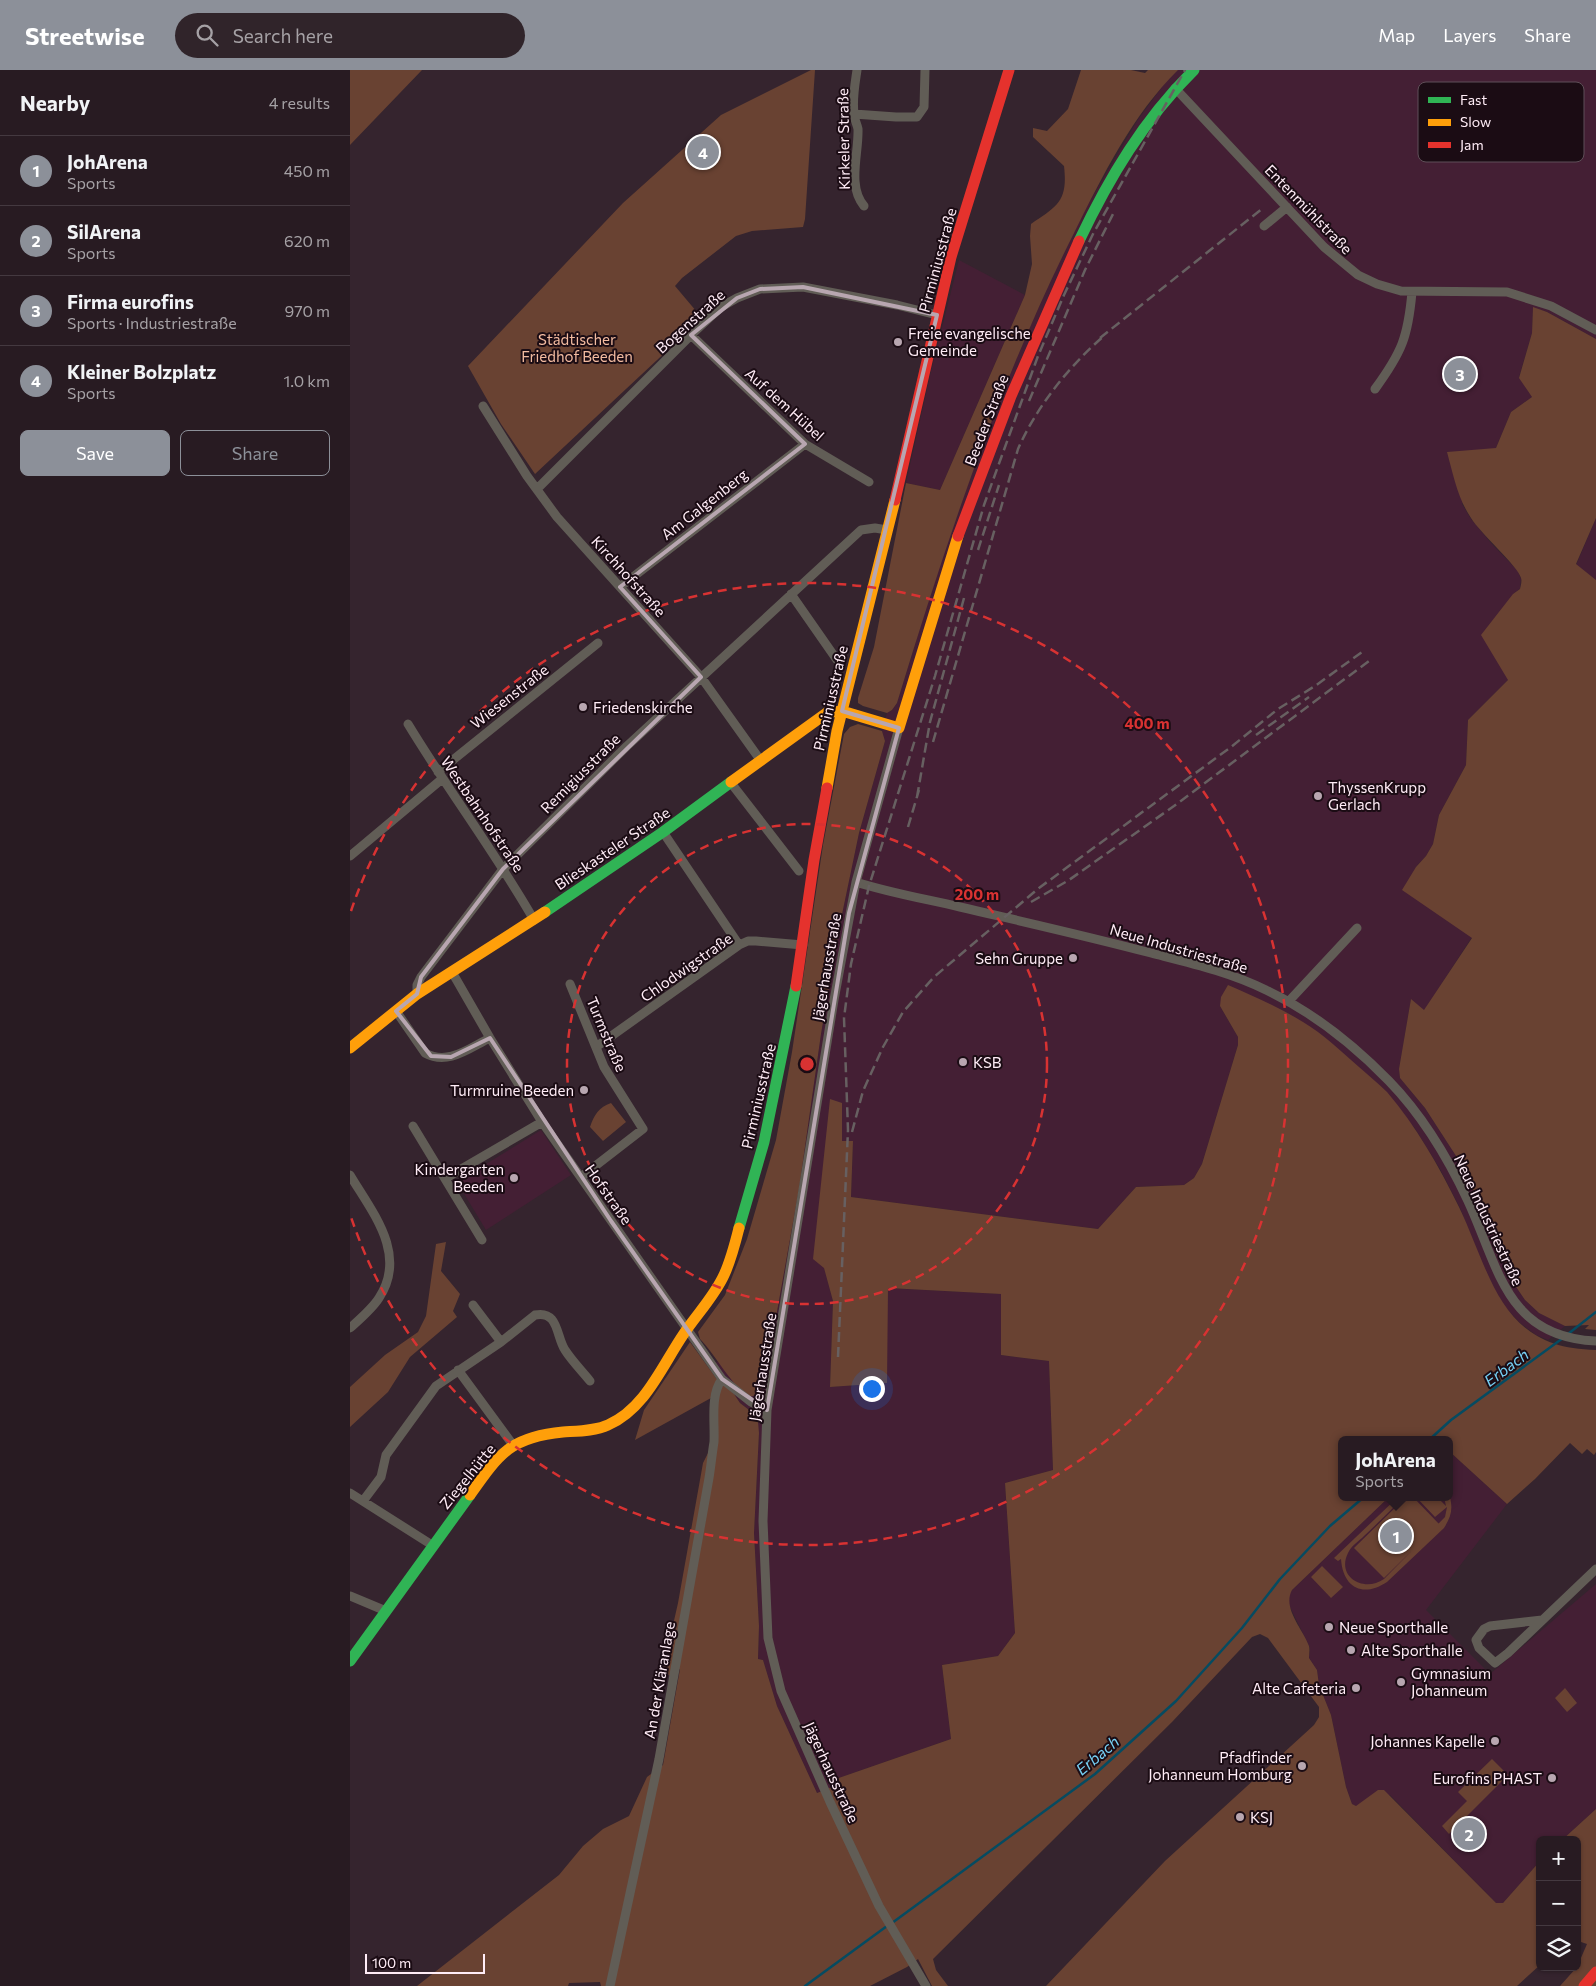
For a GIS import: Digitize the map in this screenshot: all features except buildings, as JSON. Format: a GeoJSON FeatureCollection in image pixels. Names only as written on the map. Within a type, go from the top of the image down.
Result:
{"type":"FeatureCollection","features":[{"type":"Feature","properties":{"kind":"street","name":"Kirkeler Straße"},"geometry":{"type":"LineString","coordinates":[[857,70],[854,114],[858,128],[856,182],[857,194],[864,206]]}},
{"type":"Feature","properties":{"kind":"street"},"geometry":{"type":"LineString","coordinates":[[854,114],[917,117],[924,107],[925,70]]}},
{"type":"Feature","properties":{"kind":"street","name":"Pirminiusstraße"},"geometry":{"type":"LineString","coordinates":[[687,1329],[724,1276],[764,1142],[789,1027],[830,762],[951,257],[1009,70]]}},
{"type":"Feature","properties":{"kind":"street","name":"Beeder Straße"},"geometry":{"type":"LineString","coordinates":[[899,728],[968,506],[1032,344],[1104,191],[1148,121],[1175,88],[1194,70]]}},
{"type":"Feature","properties":{"kind":"street","name":"Entenmühlstraße"},"geometry":{"type":"LineString","coordinates":[[1175,88],[1324,248],[1358,275],[1392,289],[1412,292],[1506,292],[1551,306],[1596,330]]}},
{"type":"Feature","properties":{"kind":"street"},"geometry":{"type":"LineString","coordinates":[[1264,226],[1287,207]]}},
{"type":"Feature","properties":{"kind":"street","name":"Bogenstraße"},"geometry":{"type":"LineString","coordinates":[[537,489],[691,336],[721,308],[737,298],[760,289],[782,286],[804,287],[897,305],[937,315]]}},
{"type":"Feature","properties":{"kind":"street"},"geometry":{"type":"LineString","coordinates":[[1376,388],[1394,363],[1404,341],[1409,323],[1412,292]]}},
{"type":"Feature","properties":{"kind":"street","name":"Auf dem Hübel"},"geometry":{"type":"LineString","coordinates":[[691,336],[804,444],[869,482]]}},
{"type":"Feature","properties":{"kind":"street","name":"Kirchhofstraße"},"geometry":{"type":"LineString","coordinates":[[483,406],[537,489],[570,531],[701,677],[761,761]]}},
{"type":"Feature","properties":{"kind":"street","name":"Am Galgenberg"},"geometry":{"type":"LineString","coordinates":[[620,587],[804,444]]}},
{"type":"Feature","properties":{"kind":"street","name":"Remigiusstraße"},"geometry":{"type":"LineString","coordinates":[[417,994],[417,985],[421,977],[503,869],[626,746],[861,530],[875,528],[887,530]]}},
{"type":"Feature","properties":{"kind":"street"},"geometry":{"type":"LineString","coordinates":[[791,594],[837,660]]}},
{"type":"Feature","properties":{"kind":"street","name":"Wiesenstraße"},"geometry":{"type":"LineString","coordinates":[[350,856],[440,775],[598,642]]}},
{"type":"Feature","properties":{"kind":"street"},"geometry":{"type":"LineString","coordinates":[[842,711],[885,722],[899,728]]}},
{"type":"Feature","properties":{"kind":"street","name":"Blieskasteler Straße"},"geometry":{"type":"LineString","coordinates":[[350,1048],[417,994],[534,920],[663,832],[828,712],[842,711]]}},
{"type":"Feature","properties":{"kind":"street","name":"Westbahnhofstraße"},"geometry":{"type":"LineString","coordinates":[[408,724],[503,869],[534,920]]}},
{"type":"Feature","properties":{"kind":"street","name":"Jägerhausstraße"},"geometry":{"type":"LineString","coordinates":[[899,728],[856,882],[832,1010],[768,1410],[763,1521],[766,1616],[773,1662],[789,1712],[882,1910],[926,1986]]}},
{"type":"Feature","properties":{"kind":"street"},"geometry":{"type":"LineString","coordinates":[[731,783],[799,871]]}},
{"type":"Feature","properties":{"kind":"street"},"geometry":{"type":"LineString","coordinates":[[663,832],[739,945]]}},
{"type":"Feature","properties":{"kind":"street","name":"Neue Industriestraße"},"geometry":{"type":"LineString","coordinates":[[856,882],[1029,922],[1179,960],[1250,982],[1308,1012],[1357,1050],[1391,1083],[1431,1133],[1468,1201],[1499,1277],[1513,1301],[1531,1320],[1556,1333],[1575,1339],[1596,1341]]}},
{"type":"Feature","properties":{"kind":"street"},"geometry":{"type":"LineString","coordinates":[[1289,1001],[1357,928]]}},
{"type":"Feature","properties":{"kind":"street","name":"Chlodwigstraße"},"geometry":{"type":"LineString","coordinates":[[596,1047],[739,945],[748,941],[756,941],[803,945]]}},
{"type":"Feature","properties":{"kind":"street","name":"Hofstraße"},"geometry":{"type":"LineString","coordinates":[[452,972],[542,1122],[722,1378],[751,1402],[768,1410]]}},
{"type":"Feature","properties":{"kind":"street","name":"Turmstraße"},"geometry":{"type":"LineString","coordinates":[[570,984],[596,1047],[613,1082],[642,1129],[581,1177]]}},
{"type":"Feature","properties":{"kind":"street"},"geometry":{"type":"LineString","coordinates":[[396,1011],[426,1053],[431,1056],[442,1059],[451,1057],[490,1038]]}},
{"type":"Feature","properties":{"kind":"street"},"geometry":{"type":"LineString","coordinates":[[446,1178],[542,1122]]}},
{"type":"Feature","properties":{"kind":"street"},"geometry":{"type":"LineString","coordinates":[[413,1126],[482,1240]]}},
{"type":"Feature","properties":{"kind":"street"},"geometry":{"type":"LineString","coordinates":[[350,1175],[383,1230],[388,1242],[391,1263],[385,1288],[379,1299],[350,1328]]}},
{"type":"Feature","properties":{"kind":"street"},"geometry":{"type":"LineString","coordinates":[[472,1305],[501,1342]]}},
{"type":"Feature","properties":{"kind":"street"},"geometry":{"type":"LineString","coordinates":[[363,1501],[381,1477],[386,1455],[436,1386],[501,1342],[535,1314],[542,1313],[547,1315],[557,1326],[564,1349],[590,1381]]}},
{"type":"Feature","properties":{"kind":"street","name":"Ziegelhütte"},"geometry":{"type":"LineString","coordinates":[[350,1661],[494,1461],[513,1445],[525,1439],[540,1435],[594,1429],[622,1418],[641,1398],[687,1329]]}},
{"type":"Feature","properties":{"kind":"street"},"geometry":{"type":"LineString","coordinates":[[458,1370],[513,1445]]}},
{"type":"Feature","properties":{"kind":"street","name":"An der Kläranlage"},"geometry":{"type":"LineString","coordinates":[[610,1986],[659,1759],[709,1478],[714,1440],[716,1395],[722,1378]]}},
{"type":"Feature","properties":{"kind":"street"},"geometry":{"type":"LineString","coordinates":[[350,1492],[432,1545]]}},
{"type":"Feature","properties":{"kind":"street"},"geometry":{"type":"LineString","coordinates":[[1542,1620],[1498,1624],[1484,1629],[1476,1640],[1479,1648],[1495,1664],[1542,1620],[1596,1569]]}},
{"type":"Feature","properties":{"kind":"street"},"geometry":{"type":"LineString","coordinates":[[350,1596],[386,1610]]}},
{"type":"Feature","properties":{"kind":"street"},"geometry":{"type":"LineString","coordinates":[[1584,1986],[1596,1972]]}},
{"type":"Feature","properties":{"kind":"highlighted area"},"geometry":{"type":"Polygon","coordinates":[[[803,287],[937,315],[842,711],[899,728],[849,913],[767,1410],[722,1379],[611,1221],[490,1038],[451,1057],[431,1056],[396,1011],[417,994],[421,977],[503,869],[701,677],[620,587],[805,444],[691,335],[737,298],[760,289],[803,287]]]}},
{"type":"Feature","properties":{"kind":"shaded area"},"geometry":{"type":"Polygon","coordinates":[[[1178,70],[1596,70],[1596,339],[1547,312],[1533,308],[1532,333],[1519,377],[1532,397],[1511,412],[1496,448],[1462,504],[1471,519],[1491,543],[1518,571],[1521,579],[1520,589],[1513,594],[1508,680],[1468,720],[1466,765],[1439,815],[1433,844],[1426,856],[1416,867],[1472,937],[1424,1011],[1411,1000],[1399,1069],[1400,1078],[1425,1108],[1458,1159],[1486,1216],[1512,1281],[1525,1300],[1539,1313],[1565,1326],[1548,1340],[1536,1335],[1520,1323],[1506,1308],[1489,1281],[1460,1208],[1440,1169],[1414,1127],[1220,1006],[1238,1037],[1238,1045],[1202,1164],[1194,1178],[1184,1185],[1136,1187],[1098,1229],[851,1197],[853,1142],[842,1141],[842,1103],[824,1267],[833,1301],[830,1387],[886,1383],[887,1288],[1002,1294],[1001,1355],[1049,1361],[1053,1470],[1005,1483],[1015,1633],[998,1656],[942,1665],[951,1739],[830,1781],[832,1787],[817,1793],[777,1706],[763,1660],[758,1659],[759,1626],[754,1533],[759,1433],[753,1413],[740,1403],[734,1394],[709,1369],[718,1361],[741,1391],[764,1384],[799,1189],[821,1034],[840,924],[859,833],[885,741],[882,731],[887,713],[897,703],[939,566],[985,435],[1024,340],[1087,206],[1137,121],[1165,83],[1178,70]]]}},
{"type":"Feature","properties":{"kind":"shaded area"},"geometry":{"type":"Polygon","coordinates":[[[959,260],[1025,295],[940,490],[906,483],[931,371],[959,260]]]}},
{"type":"Feature","properties":{"kind":"shaded area"},"geometry":{"type":"Polygon","coordinates":[[[1596,518],[1596,580],[1576,565],[1596,518]]]}},
{"type":"Feature","properties":{"kind":"shaded area","name":"Kindergarten Beeden"},"geometry":{"type":"Polygon","coordinates":[[[541,1130],[571,1175],[486,1230],[457,1182],[541,1130]]]}},
{"type":"Feature","properties":{"kind":"shaded area","name":"Gymnasium Johanneum"},"geometry":{"type":"Polygon","coordinates":[[[1453,1455],[1507,1504],[1426,1610],[1490,1674],[1596,1584],[1596,1809],[1566,1836],[1536,1836],[1536,1866],[1503,1903],[1496,1903],[1390,1795],[1356,1806],[1352,1804],[1346,1787],[1331,1715],[1319,1685],[1317,1670],[1309,1658],[1310,1648],[1289,1605],[1288,1596],[1385,1501],[1453,1501],[1453,1455]]]}},
{"type":"Feature","properties":{"kind":"green space"},"geometry":{"type":"Polygon","coordinates":[[[350,70],[422,70],[350,145],[350,70]]]}},
{"type":"Feature","properties":{"kind":"green space","name":"Städtischer Friedhof Beeden"},"geometry":{"type":"Polygon","coordinates":[[[811,70],[815,70],[803,227],[752,231],[736,236],[682,278],[675,286],[702,318],[535,474],[501,424],[468,366],[623,203],[721,115],[811,70]]]}},
{"type":"Feature","properties":{"kind":"green space"},"geometry":{"type":"Polygon","coordinates":[[[1081,70],[1131,70],[1145,73],[1148,70],[1178,70],[1147,106],[1108,167],[1048,288],[1022,346],[976,463],[897,703],[887,713],[863,706],[858,703],[858,698],[874,647],[906,483],[940,490],[1025,295],[1032,264],[1031,224],[1048,212],[1059,201],[1065,178],[1064,166],[1033,137],[1033,128],[1047,131],[1068,109],[1081,70]]]}},
{"type":"Feature","properties":{"kind":"green space"},"geometry":{"type":"Polygon","coordinates":[[[1533,307],[1547,312],[1596,339],[1596,518],[1576,564],[1596,580],[1596,1330],[1585,1329],[1589,1325],[1565,1326],[1539,1313],[1525,1300],[1512,1281],[1486,1216],[1458,1159],[1425,1108],[1400,1078],[1399,1069],[1411,999],[1424,1010],[1472,938],[1402,890],[1433,844],[1439,815],[1466,765],[1468,720],[1508,680],[1481,635],[1513,594],[1520,589],[1521,582],[1521,578],[1513,566],[1466,511],[1456,486],[1447,452],[1496,448],[1511,412],[1532,397],[1519,378],[1532,333],[1533,307]]]}},
{"type":"Feature","properties":{"kind":"green space"},"geometry":{"type":"Polygon","coordinates":[[[858,724],[882,731],[885,741],[859,833],[840,924],[821,1034],[799,1189],[764,1384],[757,1396],[749,1396],[731,1379],[700,1339],[698,1332],[725,1295],[747,1239],[776,1140],[792,1052],[823,845],[844,734],[850,727],[858,724]]]}},
{"type":"Feature","properties":{"kind":"green space"},"geometry":{"type":"Polygon","coordinates":[[[1228,985],[1275,1007],[1310,1027],[1332,1043],[1387,1092],[1426,1147],[1459,1207],[1492,1282],[1504,1304],[1519,1323],[1539,1337],[1564,1346],[1596,1350],[1596,1452],[1594,1455],[1587,1449],[1582,1454],[1570,1443],[1535,1479],[1507,1504],[1453,1455],[1453,1436],[1338,1436],[1338,1501],[1385,1501],[1292,1590],[1290,1597],[1291,1611],[1309,1646],[1309,1658],[1317,1670],[1319,1685],[1331,1715],[1346,1787],[1352,1804],[1356,1806],[1378,1790],[1384,1790],[1496,1903],[1503,1903],[1536,1866],[1536,1969],[1517,1986],[1046,1986],[1165,1861],[1314,1725],[1319,1717],[1319,1707],[1268,1638],[1260,1634],[1252,1637],[1172,1722],[933,1959],[936,1970],[948,1986],[932,1986],[918,1959],[907,1967],[870,1986],[601,1986],[600,1982],[569,1983],[568,1986],[417,1986],[559,1875],[583,1846],[603,1829],[629,1816],[647,1777],[663,1765],[680,1669],[670,1676],[663,1669],[678,1603],[703,1463],[710,1449],[711,1398],[635,1440],[644,1410],[690,1342],[716,1378],[734,1394],[740,1403],[753,1413],[758,1422],[754,1533],[759,1626],[758,1659],[763,1660],[777,1706],[817,1793],[832,1787],[830,1781],[951,1739],[942,1665],[998,1656],[1015,1633],[1005,1483],[1053,1470],[1049,1361],[1001,1355],[1001,1294],[888,1288],[887,1383],[830,1387],[833,1301],[824,1268],[813,1259],[830,1099],[842,1103],[842,1141],[853,1141],[851,1197],[1098,1229],[1136,1187],[1184,1185],[1194,1178],[1202,1164],[1238,1045],[1238,1037],[1220,1006],[1221,997],[1228,985]]]}},
{"type":"Feature","properties":{"kind":"green space"},"geometry":{"type":"Polygon","coordinates":[[[611,1103],[626,1122],[603,1141],[590,1127],[597,1112],[611,1103]]]}},
{"type":"Feature","properties":{"kind":"green space"},"geometry":{"type":"Polygon","coordinates":[[[446,1242],[441,1271],[460,1294],[453,1311],[457,1317],[410,1357],[388,1392],[350,1427],[350,1387],[385,1355],[418,1332],[426,1316],[436,1244],[446,1242]]]}},
{"type":"Feature","properties":{"kind":"green space"},"geometry":{"type":"Polygon","coordinates":[[[1394,1501],[1400,1501],[1353,1546],[1345,1562],[1349,1575],[1354,1580],[1368,1584],[1376,1583],[1384,1579],[1445,1517],[1447,1507],[1435,1517],[1420,1501],[1441,1501],[1446,1506],[1445,1501],[1450,1501],[1451,1513],[1444,1528],[1387,1582],[1378,1587],[1362,1589],[1356,1587],[1346,1577],[1341,1559],[1338,1561],[1334,1558],[1394,1501]]]}},
{"type":"Feature","properties":{"kind":"green space"},"geometry":{"type":"Polygon","coordinates":[[[1402,1501],[1417,1501],[1439,1524],[1384,1578],[1354,1548],[1402,1501]]]}},
{"type":"Feature","properties":{"kind":"green space"},"geometry":{"type":"Polygon","coordinates":[[[1322,1566],[1343,1587],[1331,1598],[1311,1577],[1322,1566]]]}},
{"type":"Feature","properties":{"kind":"green space"},"geometry":{"type":"Polygon","coordinates":[[[1565,1688],[1577,1703],[1567,1712],[1555,1698],[1565,1688]]]}},
{"type":"Feature","properties":{"kind":"green space"},"geometry":{"type":"Polygon","coordinates":[[[1492,1759],[1508,1775],[1449,1834],[1442,1826],[1467,1801],[1458,1792],[1492,1759]]]}},
{"type":"Feature","properties":{"kind":"green space"},"geometry":{"type":"Polygon","coordinates":[[[1596,1809],[1596,1986],[1560,1986],[1573,1971],[1581,1971],[1581,1958],[1587,1944],[1581,1942],[1581,1836],[1566,1836],[1596,1809]]]}},
{"type":"Feature","properties":{"kind":"green space"},"geometry":{"type":"Polygon","coordinates":[[[1473,1821],[1483,1831],[1465,1848],[1455,1838],[1473,1821]]]}},
{"type":"Feature","properties":{"kind":"waterway","name":"Erbach"},"geometry":{"type":"LineString","coordinates":[[1568,1334],[1596,1312]]}},
{"type":"Feature","properties":{"kind":"waterway","name":"Erbach"},"geometry":{"type":"LineString","coordinates":[[1433,1436],[1451,1420],[1563,1338]]}},
{"type":"Feature","properties":{"kind":"waterway","name":"Erbach"},"geometry":{"type":"LineString","coordinates":[[892,1923],[1095,1774],[1176,1701],[1242,1628],[1280,1579],[1330,1526],[1359,1501]]}},
{"type":"Feature","properties":{"kind":"waterway","name":"Erbach"},"geometry":{"type":"LineString","coordinates":[[805,1986],[887,1926]]}},
{"type":"Feature","properties":{"kind":"railway"},"geometry":{"type":"LineString","coordinates":[[838,1357],[848,1130],[844,1018],[851,964],[869,886],[935,676],[984,505],[1038,356],[1093,234],[1185,70]]}},
{"type":"Feature","properties":{"kind":"railway"},"geometry":{"type":"LineString","coordinates":[[1100,338],[1263,208]]}},
{"type":"Feature","properties":{"kind":"railway"},"geometry":{"type":"LineString","coordinates":[[1029,401],[1085,270],[1113,214]]}},
{"type":"Feature","properties":{"kind":"railway"},"geometry":{"type":"LineString","coordinates":[[933,742],[1018,449],[1044,402],[1067,373],[1105,335]]}},
{"type":"Feature","properties":{"kind":"railway"},"geometry":{"type":"LineString","coordinates":[[978,550],[999,485]]}},
{"type":"Feature","properties":{"kind":"railway"},"geometry":{"type":"LineString","coordinates":[[917,797],[930,722],[964,598]]}},
{"type":"Feature","properties":{"kind":"railway"},"geometry":{"type":"LineString","coordinates":[[852,1132],[863,1091],[883,1047],[903,1012],[934,977],[1039,888],[1231,747],[1278,709],[1315,686],[1362,652]]}},
{"type":"Feature","properties":{"kind":"railway"},"geometry":{"type":"LineString","coordinates":[[1031,902],[1069,880],[1174,806],[1369,661]]}},
{"type":"Feature","properties":{"kind":"railway"},"geometry":{"type":"LineString","coordinates":[[1256,735],[1309,697]]}},
{"type":"Feature","properties":{"kind":"railway"},"geometry":{"type":"LineString","coordinates":[[908,827],[919,790]]}},
{"type":"Feature","properties":{"kind":"traffic: fast"},"geometry":{"type":"LineString","coordinates":[[1079,241],[1115,172],[1129,150],[1159,109],[1194,70]]}},
{"type":"Feature","properties":{"kind":"traffic: fast"},"geometry":{"type":"LineString","coordinates":[[545,912],[663,832],[731,782]]}},
{"type":"Feature","properties":{"kind":"traffic: fast"},"geometry":{"type":"LineString","coordinates":[[739,1228],[764,1142],[796,986]]}},
{"type":"Feature","properties":{"kind":"traffic: fast"},"geometry":{"type":"LineString","coordinates":[[350,1661],[470,1495]]}},
{"type":"Feature","properties":{"kind":"traffic: slow"},"geometry":{"type":"LineString","coordinates":[[827,788],[837,731],[895,500]]}},
{"type":"Feature","properties":{"kind":"traffic: slow"},"geometry":{"type":"LineString","coordinates":[[731,782],[828,712],[842,711],[899,728],[958,536]]}},
{"type":"Feature","properties":{"kind":"traffic: slow"},"geometry":{"type":"LineString","coordinates":[[350,1048],[417,994],[545,912]]}},
{"type":"Feature","properties":{"kind":"traffic: slow"},"geometry":{"type":"LineString","coordinates":[[470,1495],[498,1458],[518,1443],[545,1434],[603,1427],[621,1418],[632,1409],[652,1386],[683,1335],[720,1283],[731,1258],[739,1228]]}},
{"type":"Feature","properties":{"kind":"traffic: jam"},"geometry":{"type":"LineString","coordinates":[[895,500],[951,257],[1009,70]]}},
{"type":"Feature","properties":{"kind":"traffic: jam"},"geometry":{"type":"LineString","coordinates":[[958,536],[1011,396],[1079,241]]}},
{"type":"Feature","properties":{"kind":"traffic: jam"},"geometry":{"type":"LineString","coordinates":[[796,986],[814,860],[827,788]]}},
{"type":"Feature","properties":{"kind":"traffic: jam"},"geometry":{"type":"LineString","coordinates":[[1584,1986],[1596,1972]]}},
{"type":"Feature","properties":{"kind":"place","name":"Kleiner Bolzplatz"},"geometry":{"type":"Point","coordinates":[703,152]}},
{"type":"Feature","properties":{"kind":"place","name":"Freie evangelische Gemeinde"},"geometry":{"type":"Point","coordinates":[898,342]}},
{"type":"Feature","properties":{"kind":"place","name":"Firma eurofins"},"geometry":{"type":"Point","coordinates":[1460,374]}},
{"type":"Feature","properties":{"kind":"place","name":"Friedenskirche"},"geometry":{"type":"Point","coordinates":[583,707]}},
{"type":"Feature","properties":{"kind":"place","name":"ThyssenKrupp Gerlach"},"geometry":{"type":"Point","coordinates":[1318,796]}},
{"type":"Feature","properties":{"kind":"place","name":"Sehn Gruppe"},"geometry":{"type":"Point","coordinates":[1073,958]}},
{"type":"Feature","properties":{"kind":"place","name":"KSB"},"geometry":{"type":"Point","coordinates":[963,1062]}},
{"type":"Feature","properties":{"kind":"place","name":"Turmruine Beeden"},"geometry":{"type":"Point","coordinates":[584,1090]}},
{"type":"Feature","properties":{"kind":"place","name":"Kindergarten Beeden"},"geometry":{"type":"Point","coordinates":[514,1178]}},
{"type":"Feature","properties":{"kind":"place","name":"JohArena"},"geometry":{"type":"Point","coordinates":[1396,1536]}},
{"type":"Feature","properties":{"kind":"place","name":"Neue Sporthalle"},"geometry":{"type":"Point","coordinates":[1329,1627]}},
{"type":"Feature","properties":{"kind":"place","name":"Alte Sporthalle"},"geometry":{"type":"Point","coordinates":[1351,1650]}},
{"type":"Feature","properties":{"kind":"place","name":"Gymnasium Johanneum"},"geometry":{"type":"Point","coordinates":[1401,1682]}},
{"type":"Feature","properties":{"kind":"place","name":"Alte Cafeteria"},"geometry":{"type":"Point","coordinates":[1356,1688]}},
{"type":"Feature","properties":{"kind":"place","name":"Johannes Kapelle"},"geometry":{"type":"Point","coordinates":[1495,1741]}},
{"type":"Feature","properties":{"kind":"place","name":"Pfadfinder Johanneum Homburg"},"geometry":{"type":"Point","coordinates":[1302,1766]}},
{"type":"Feature","properties":{"kind":"place","name":"Eurofins PHAST"},"geometry":{"type":"Point","coordinates":[1552,1778]}},
{"type":"Feature","properties":{"kind":"place","name":"KSJ"},"geometry":{"type":"Point","coordinates":[1240,1817]}},
{"type":"Feature","properties":{"kind":"place","name":"SilArena"},"geometry":{"type":"Point","coordinates":[1469,1834]}}]}
